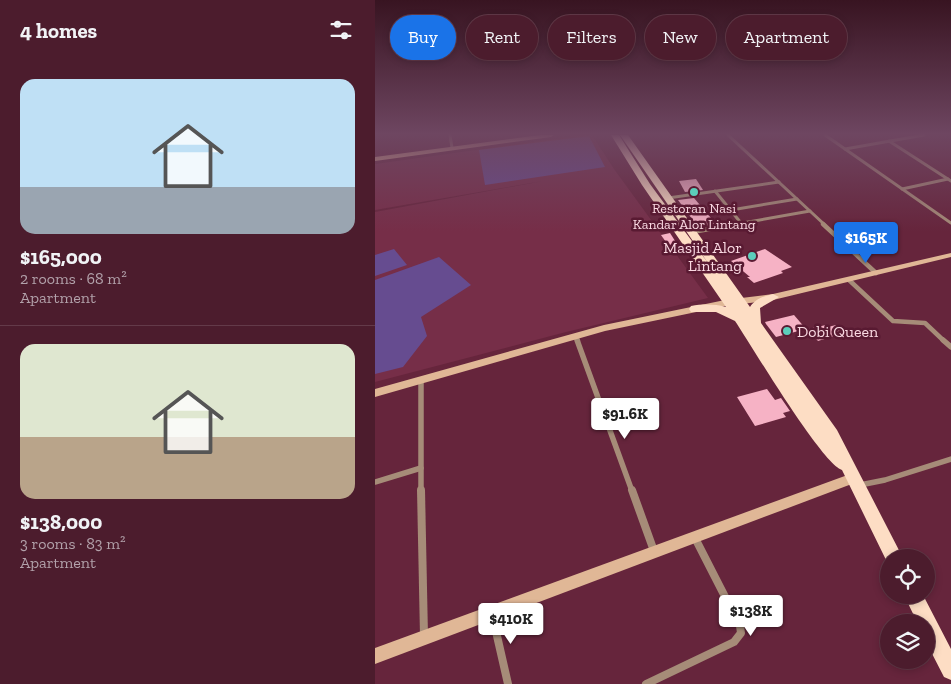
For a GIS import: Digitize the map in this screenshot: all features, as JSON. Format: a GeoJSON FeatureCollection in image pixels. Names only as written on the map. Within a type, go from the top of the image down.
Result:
{"type":"FeatureCollection","features":[{"type":"Feature","properties":{"kind":"main road"},"geometry":{"type":"LineString","coordinates":[[636,167],[646,185],[719,288],[734,298],[757,299]]}},
{"type":"Feature","properties":{"kind":"main road"},"geometry":{"type":"LineString","coordinates":[[643,167],[668,198],[749,322],[833,434],[889,549]]}},
{"type":"Feature","properties":{"kind":"main road"},"geometry":{"type":"LineString","coordinates":[[695,308],[714,298],[719,288]]}},
{"type":"Feature","properties":{"kind":"main road"},"geometry":{"type":"LineString","coordinates":[[749,322],[755,306],[773,297]]}},
{"type":"Feature","properties":{"kind":"main road"},"geometry":{"type":"LineString","coordinates":[[695,308],[714,307],[723,309],[749,322]]}},
{"type":"Feature","properties":{"kind":"main road"},"geometry":{"type":"LineString","coordinates":[[918,604],[951,670]]}},
{"type":"Feature","properties":{"kind":"street"},"geometry":{"type":"LineString","coordinates":[[762,167],[876,273]]}},
{"type":"Feature","properties":{"kind":"street"},"geometry":{"type":"LineString","coordinates":[[871,167],[951,223]]}},
{"type":"Feature","properties":{"kind":"street"},"geometry":{"type":"LineString","coordinates":[[931,167],[950,179]]}},
{"type":"Feature","properties":{"kind":"street"},"geometry":{"type":"LineString","coordinates":[[902,189],[950,179]]}},
{"type":"Feature","properties":{"kind":"street"},"geometry":{"type":"LineString","coordinates":[[668,198],[779,182]]}},
{"type":"Feature","properties":{"kind":"street"},"geometry":{"type":"LineString","coordinates":[[715,191],[741,223]]}},
{"type":"Feature","properties":{"kind":"street"},"geometry":{"type":"LineString","coordinates":[[731,210],[797,199]]}},
{"type":"Feature","properties":{"kind":"street"},"geometry":{"type":"LineString","coordinates":[[691,232],[811,211]]}},
{"type":"Feature","properties":{"kind":"street"},"geometry":{"type":"LineString","coordinates":[[757,299],[849,280],[951,255]]}},
{"type":"Feature","properties":{"kind":"street"},"geometry":{"type":"LineString","coordinates":[[849,280],[893,321],[925,323],[951,347]]}},
{"type":"Feature","properties":{"kind":"street"},"geometry":{"type":"LineString","coordinates":[[375,393],[577,336],[734,298]]}},
{"type":"Feature","properties":{"kind":"street"},"geometry":{"type":"LineString","coordinates":[[577,336],[654,551]]}},
{"type":"Feature","properties":{"kind":"street"},"geometry":{"type":"LineString","coordinates":[[421,380],[424,637]]}},
{"type":"Feature","properties":{"kind":"street"},"geometry":{"type":"LineString","coordinates":[[375,656],[693,536],[855,482],[885,480],[951,459]]}},
{"type":"Feature","properties":{"kind":"street"},"geometry":{"type":"LineString","coordinates":[[375,482],[421,468]]}},
{"type":"Feature","properties":{"kind":"street"},"geometry":{"type":"LineString","coordinates":[[646,684],[734,642],[741,633],[740,626],[693,536]]}},
{"type":"Feature","properties":{"kind":"street"},"geometry":{"type":"LineString","coordinates":[[492,611],[508,684]]}},
{"type":"Feature","properties":{"kind":"shaded area"},"geometry":{"type":"Polygon","coordinates":[[[375,167],[613,167],[708,298],[566,332],[375,382],[375,212],[543,181],[375,210],[375,167]]]}},
{"type":"Feature","properties":{"kind":"shaded area"},"geometry":{"type":"Polygon","coordinates":[[[482,167],[605,167],[485,185],[482,167]]]}},
{"type":"Feature","properties":{"kind":"shaded area"},"geometry":{"type":"Polygon","coordinates":[[[394,249],[407,265],[375,276],[375,255],[394,249]]]}},
{"type":"Feature","properties":{"kind":"shaded area"},"geometry":{"type":"Polygon","coordinates":[[[439,257],[471,285],[421,317],[427,336],[403,367],[375,374],[375,280],[439,257]]]}},
{"type":"Feature","properties":{"kind":"building"},"geometry":{"type":"Polygon","coordinates":[[[696,179],[703,190],[685,192],[679,181],[696,179]]]}},
{"type":"Feature","properties":{"kind":"building"},"geometry":{"type":"Polygon","coordinates":[[[694,198],[716,224],[698,227],[678,200],[694,198]]]}},
{"type":"Feature","properties":{"kind":"building"},"geometry":{"type":"Polygon","coordinates":[[[670,233],[677,244],[668,245],[661,235],[670,233]]]}},
{"type":"Feature","properties":{"kind":"building"},"geometry":{"type":"Polygon","coordinates":[[[765,249],[792,267],[781,271],[783,273],[754,283],[747,277],[750,277],[731,261],[765,249]]]}},
{"type":"Feature","properties":{"kind":"building"},"geometry":{"type":"Polygon","coordinates":[[[794,315],[806,329],[776,337],[765,322],[794,315]]]}},
{"type":"Feature","properties":{"kind":"building"},"geometry":{"type":"Polygon","coordinates":[[[826,325],[828,327],[836,325],[843,333],[818,341],[808,329],[826,325]]]}},
{"type":"Feature","properties":{"kind":"building"},"geometry":{"type":"Polygon","coordinates":[[[767,389],[775,400],[781,398],[790,411],[783,413],[786,417],[755,426],[737,397],[767,389]]]}},
{"type":"Feature","properties":{"kind":"place","name":"Restoran Nasi Kandar Alor Lintang"},"geometry":{"type":"Point","coordinates":[694,192]}},
{"type":"Feature","properties":{"kind":"place","name":"Masjid Alor Lintang"},"geometry":{"type":"Point","coordinates":[752,256]}},
{"type":"Feature","properties":{"kind":"place","name":"Dobi Queen"},"geometry":{"type":"Point","coordinates":[787,331]}}]}
